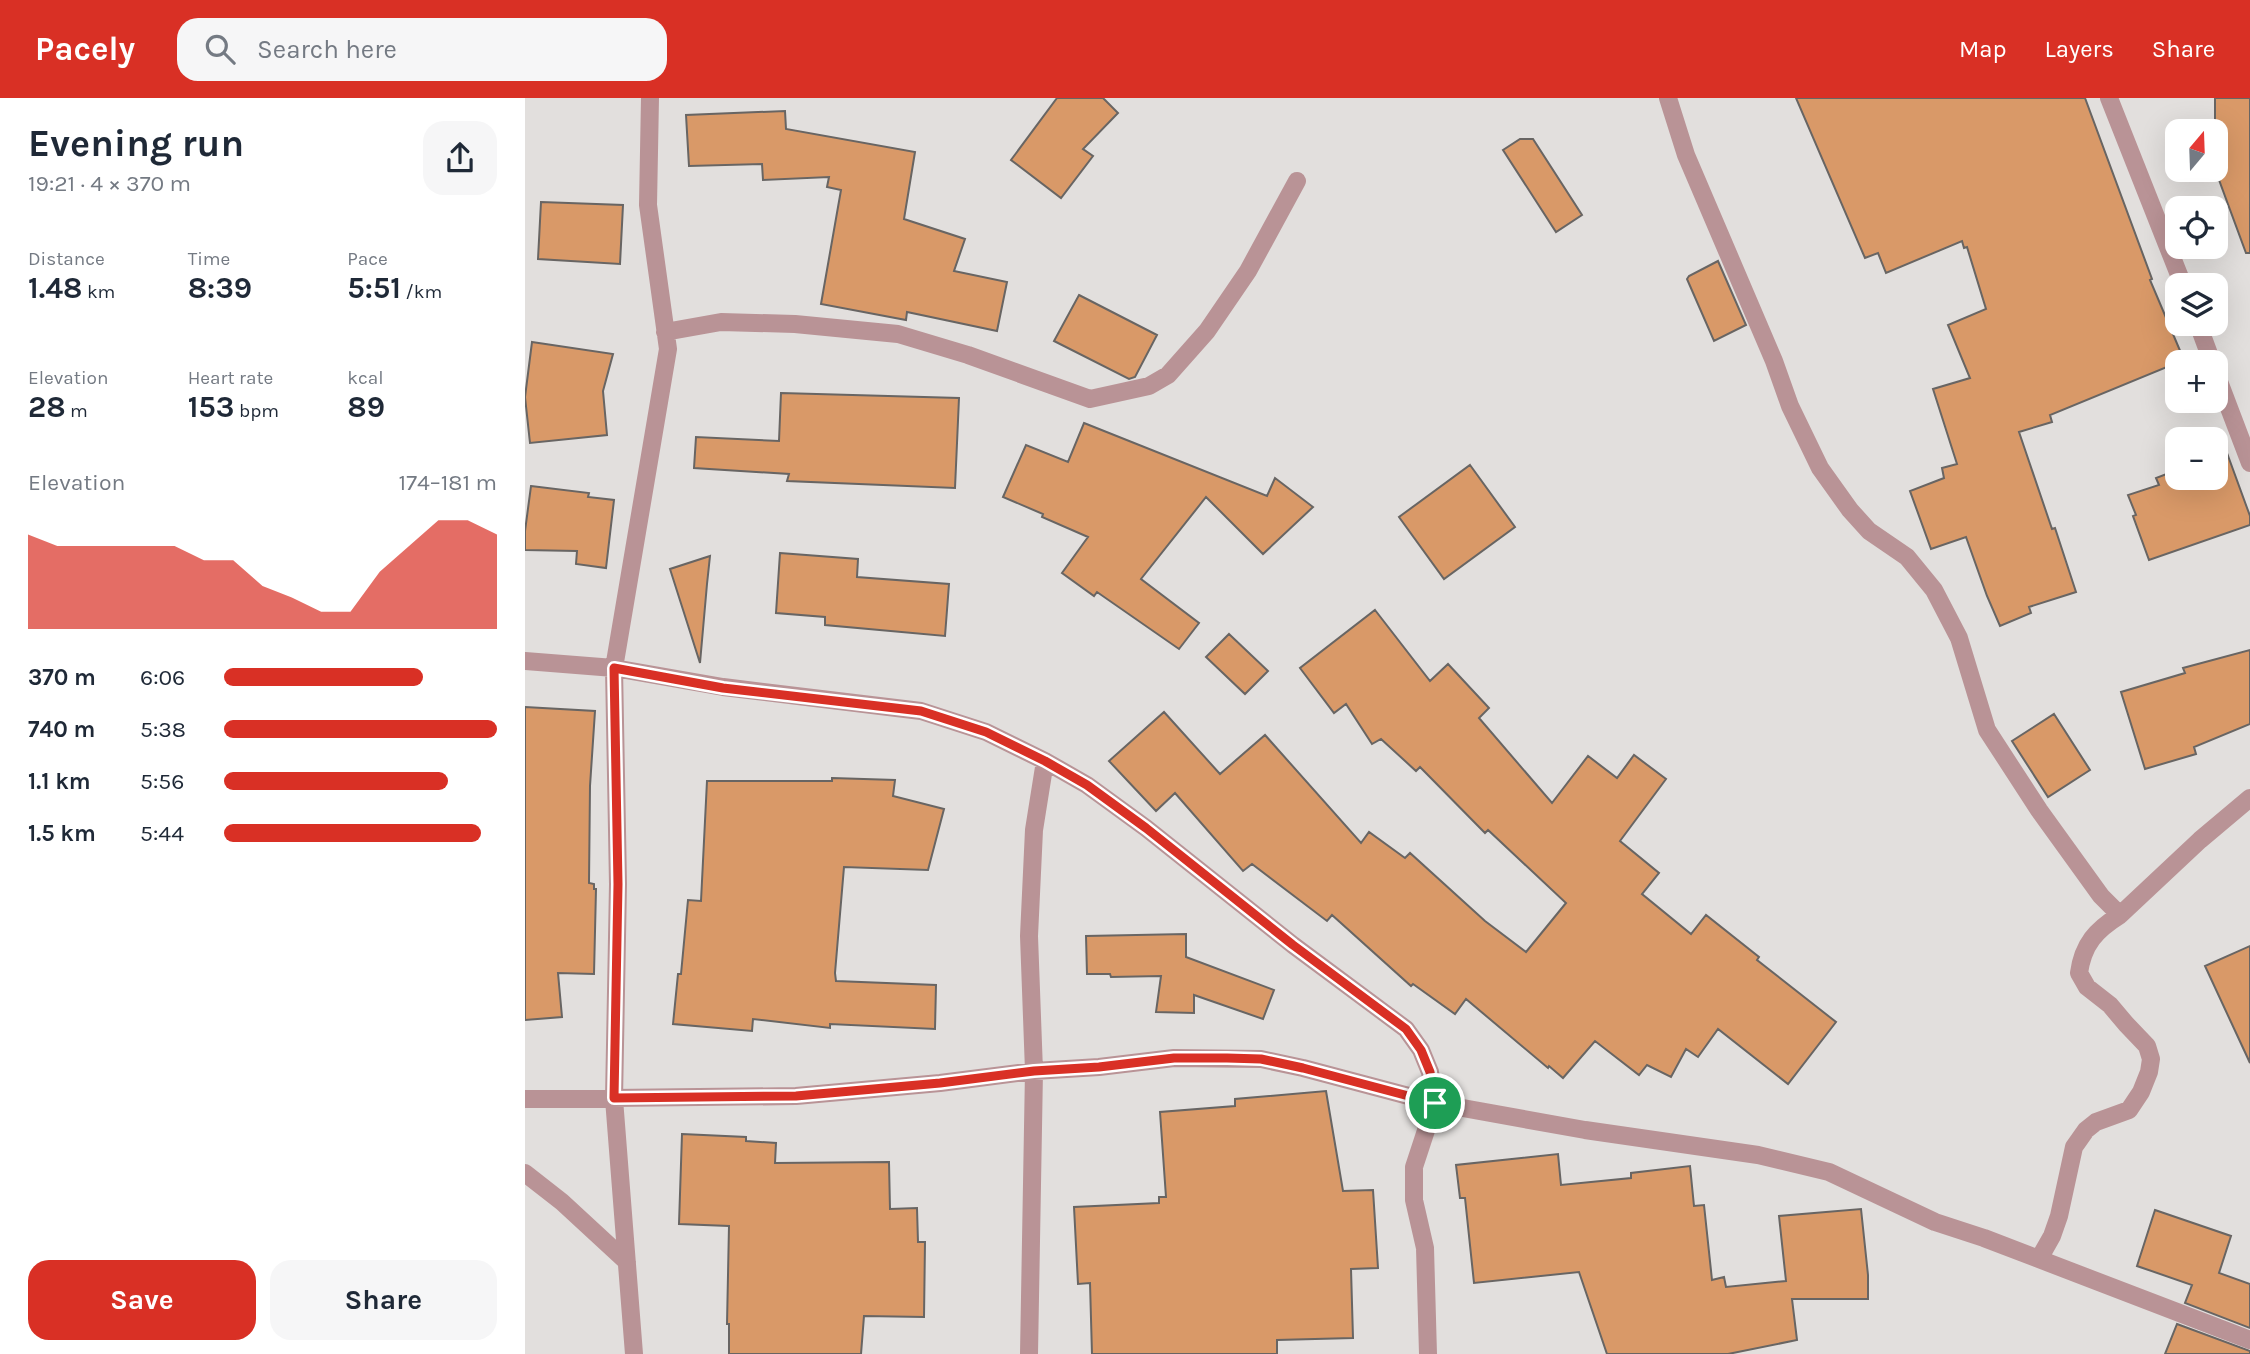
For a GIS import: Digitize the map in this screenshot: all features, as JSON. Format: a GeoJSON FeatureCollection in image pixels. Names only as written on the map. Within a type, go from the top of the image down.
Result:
{"type":"FeatureCollection","features":[{"type":"Feature","properties":{"kind":"street"},"geometry":{"type":"LineString","coordinates":[[634,1354],[614,1098],[618,884],[614,668],[668,349],[648,205],[650,98]]}},
{"type":"Feature","properties":{"kind":"street"},"geometry":{"type":"LineString","coordinates":[[1668,98],[1686,155],[1774,361],[1790,406],[1821,468],[1850,510],[1870,531],[1907,557],[1934,590],[1959,638],[1987,730],[2039,810],[2101,896],[2120,915]]}},
{"type":"Feature","properties":{"kind":"street"},"geometry":{"type":"LineString","coordinates":[[2109,98],[2178,273]]}},
{"type":"Feature","properties":{"kind":"street"},"geometry":{"type":"LineString","coordinates":[[665,332],[721,322],[795,324],[898,334],[968,355],[1090,398],[1137,389],[1149,386],[1168,375],[1207,331],[1248,271],[1297,181]]}},
{"type":"Feature","properties":{"kind":"street"},"geometry":{"type":"LineString","coordinates":[[2228,405],[2250,463]]}},
{"type":"Feature","properties":{"kind":"street"},"geometry":{"type":"LineString","coordinates":[[525,661],[614,668],[723,688],[921,711],[986,732],[1045,761],[1087,785],[1146,828],[1293,945],[1406,1029],[1421,1050],[1430,1072],[1435,1103],[1414,1167],[1413,1200],[1425,1248],[1428,1354]]}},
{"type":"Feature","properties":{"kind":"street"},"geometry":{"type":"LineString","coordinates":[[1028,1354],[1034,1071],[1029,936],[1034,830],[1045,761]]}},
{"type":"Feature","properties":{"kind":"street"},"geometry":{"type":"LineString","coordinates":[[2039,1259],[2059,1216],[2074,1147],[2086,1130],[2096,1122],[2129,1110],[2150,1072],[2151,1059],[2147,1046],[2111,1005],[2087,987],[2079,973],[2086,946],[2105,924],[2120,915],[2200,840],[2250,798]]}},
{"type":"Feature","properties":{"kind":"street"},"geometry":{"type":"LineString","coordinates":[[525,1100],[796,1096],[1174,1058],[1261,1059],[1435,1103],[1758,1155],[1829,1172],[1935,1222],[1984,1238],[2250,1340]]}},
{"type":"Feature","properties":{"kind":"street"},"geometry":{"type":"LineString","coordinates":[[525,1173],[562,1202],[627,1262]]}},
{"type":"Feature","properties":{"kind":"building"},"geometry":{"type":"Polygon","coordinates":[[[1057,98],[1103,98],[1118,113],[1083,149],[1093,156],[1061,198],[1011,160],[1057,98]]]}},
{"type":"Feature","properties":{"kind":"building"},"geometry":{"type":"Polygon","coordinates":[[[1796,98],[2085,98],[2165,315],[2165,336],[2174,336],[2180,350],[2165,350],[2165,368],[2050,415],[2052,422],[2019,432],[2076,592],[2029,607],[2031,613],[2000,626],[1966,537],[1931,549],[1910,491],[1944,478],[1942,468],[1957,464],[1933,389],[1970,378],[1948,325],[1986,309],[1967,247],[1964,248],[1962,241],[1886,273],[1878,253],[1865,258],[1796,98]]]}},
{"type":"Feature","properties":{"kind":"building"},"geometry":{"type":"Polygon","coordinates":[[[2215,98],[2250,98],[2250,253],[2246,253],[2228,204],[2228,196],[2225,196],[2220,182],[2228,182],[2228,119],[2215,119],[2215,98]]]}},
{"type":"Feature","properties":{"kind":"building"},"geometry":{"type":"Polygon","coordinates":[[[785,111],[786,129],[915,152],[904,219],[965,239],[954,271],[1007,282],[997,331],[907,312],[906,320],[821,304],[841,190],[827,187],[829,177],[763,180],[762,164],[689,166],[686,115],[785,111]]]}},
{"type":"Feature","properties":{"kind":"building"},"geometry":{"type":"Polygon","coordinates":[[[1520,139],[1533,139],[1582,215],[1556,232],[1503,150],[1520,139]]]}},
{"type":"Feature","properties":{"kind":"building"},"geometry":{"type":"Polygon","coordinates":[[[541,202],[623,205],[620,264],[538,259],[541,202]]]}},
{"type":"Feature","properties":{"kind":"building"},"geometry":{"type":"Polygon","coordinates":[[[1718,261],[1746,325],[1714,341],[1687,279],[1718,261]]]}},
{"type":"Feature","properties":{"kind":"building"},"geometry":{"type":"Polygon","coordinates":[[[1079,295],[1157,335],[1135,377],[1129,379],[1054,341],[1079,295]]]}},
{"type":"Feature","properties":{"kind":"building"},"geometry":{"type":"Polygon","coordinates":[[[532,342],[613,354],[603,391],[607,435],[530,443],[525,397],[532,342]]]}},
{"type":"Feature","properties":{"kind":"building"},"geometry":{"type":"Polygon","coordinates":[[[781,393],[959,398],[955,488],[787,481],[789,474],[694,468],[696,437],[779,441],[781,393]]]}},
{"type":"Feature","properties":{"kind":"building"},"geometry":{"type":"Polygon","coordinates":[[[1084,423],[1267,496],[1275,478],[1313,507],[1263,554],[1206,497],[1141,579],[1199,623],[1179,649],[1097,592],[1094,596],[1062,573],[1088,537],[1003,497],[1026,445],[1068,462],[1084,423]]]}},
{"type":"Feature","properties":{"kind":"building"},"geometry":{"type":"Polygon","coordinates":[[[2228,456],[2250,516],[2250,525],[2149,560],[2128,495],[2159,485],[2156,478],[2165,475],[2165,490],[2228,490],[2228,456]]]}},
{"type":"Feature","properties":{"kind":"building"},"geometry":{"type":"Polygon","coordinates":[[[1470,465],[1515,527],[1444,579],[1399,517],[1470,465]]]}},
{"type":"Feature","properties":{"kind":"building"},"geometry":{"type":"Polygon","coordinates":[[[531,486],[589,493],[588,497],[614,500],[606,568],[576,564],[577,551],[525,550],[531,486]]]}},
{"type":"Feature","properties":{"kind":"building"},"geometry":{"type":"Polygon","coordinates":[[[780,553],[858,559],[857,577],[949,584],[945,636],[825,625],[825,617],[776,613],[780,553]]]}},
{"type":"Feature","properties":{"kind":"building"},"geometry":{"type":"Polygon","coordinates":[[[710,556],[707,584],[700,663],[670,569],[710,556]]]}},
{"type":"Feature","properties":{"kind":"building"},"geometry":{"type":"Polygon","coordinates":[[[1375,610],[1430,681],[1448,664],[1489,708],[1479,718],[1552,803],[1588,756],[1617,778],[1634,755],[1666,779],[1620,841],[1659,873],[1642,894],[1691,934],[1706,915],[1759,957],[1757,960],[1836,1022],[1788,1084],[1718,1029],[1698,1057],[1686,1049],[1671,1077],[1647,1065],[1639,1075],[1595,1041],[1563,1078],[1466,999],[1455,1014],[1413,984],[1411,986],[1332,915],[1327,921],[1252,864],[1243,871],[1175,793],[1156,811],[1109,761],[1164,712],[1220,774],[1265,735],[1361,843],[1369,832],[1405,858],[1410,853],[1485,921],[1526,952],[1566,903],[1488,830],[1485,833],[1420,767],[1416,771],[1381,739],[1372,744],[1346,704],[1334,713],[1300,668],[1375,610]]]}},
{"type":"Feature","properties":{"kind":"building"},"geometry":{"type":"Polygon","coordinates":[[[1229,634],[1268,671],[1245,694],[1206,657],[1229,634]]]}},
{"type":"Feature","properties":{"kind":"building"},"geometry":{"type":"Polygon","coordinates":[[[2250,650],[2250,724],[2194,747],[2196,754],[2145,769],[2121,692],[2185,673],[2183,668],[2250,650]]]}},
{"type":"Feature","properties":{"kind":"building"},"geometry":{"type":"Polygon","coordinates":[[[525,707],[595,711],[590,786],[589,883],[594,884],[596,889],[594,974],[558,973],[562,1017],[525,1020],[525,707]]]}},
{"type":"Feature","properties":{"kind":"building"},"geometry":{"type":"Polygon","coordinates":[[[2054,714],[2090,770],[2048,797],[2012,741],[2054,714]]]}},
{"type":"Feature","properties":{"kind":"building"},"geometry":{"type":"Polygon","coordinates":[[[832,778],[895,780],[893,796],[944,809],[928,870],[844,867],[835,973],[836,981],[936,985],[935,1029],[830,1024],[830,1028],[753,1019],[752,1031],[673,1024],[688,900],[701,901],[707,781],[832,781],[832,778]]]}},
{"type":"Feature","properties":{"kind":"building"},"geometry":{"type":"Polygon","coordinates":[[[1186,934],[1186,957],[1274,990],[1263,1019],[1194,995],[1194,1013],[1156,1012],[1161,976],[1111,977],[1110,974],[1087,974],[1086,936],[1186,934]]]}},
{"type":"Feature","properties":{"kind":"building"},"geometry":{"type":"Polygon","coordinates":[[[2250,946],[2250,1063],[2205,966],[2250,946]]]}},
{"type":"Feature","properties":{"kind":"building"},"geometry":{"type":"Polygon","coordinates":[[[1326,1091],[1343,1191],[1373,1190],[1378,1268],[1351,1269],[1353,1338],[1277,1340],[1277,1354],[1092,1354],[1090,1283],[1078,1284],[1074,1207],[1159,1203],[1159,1197],[1166,1197],[1160,1112],[1235,1106],[1235,1099],[1326,1091]]]}},
{"type":"Feature","properties":{"kind":"building"},"geometry":{"type":"Polygon","coordinates":[[[682,1134],[746,1137],[746,1141],[776,1143],[775,1163],[889,1162],[890,1209],[917,1208],[918,1242],[925,1242],[924,1317],[864,1316],[861,1354],[729,1354],[729,1226],[679,1224],[682,1134]]]}},
{"type":"Feature","properties":{"kind":"building"},"geometry":{"type":"Polygon","coordinates":[[[1558,1154],[1561,1185],[1631,1178],[1631,1173],[1690,1166],[1694,1206],[1704,1205],[1712,1280],[1724,1277],[1726,1287],[1786,1281],[1779,1216],[1861,1209],[1868,1299],[1792,1299],[1797,1340],[1728,1354],[1607,1354],[1579,1272],[1474,1283],[1465,1198],[1460,1198],[1456,1165],[1558,1154]]]}},
{"type":"Feature","properties":{"kind":"building"},"geometry":{"type":"Polygon","coordinates":[[[2155,1210],[2231,1236],[2219,1273],[2250,1284],[2250,1328],[2185,1303],[2192,1285],[2137,1266],[2155,1210]]]}},
{"type":"Feature","properties":{"kind":"building"},"geometry":{"type":"Polygon","coordinates":[[[2177,1324],[2250,1351],[2250,1354],[2165,1354],[2177,1324]]]}},
{"type":"Feature","properties":{"kind":"route"},"geometry":{"type":"LineString","coordinates":[[614,668],[723,688],[921,711],[986,732],[1045,761],[1087,785],[1146,828],[1293,945],[1406,1029],[1421,1050],[1430,1072],[1435,1103],[1303,1068],[1261,1059],[1227,1058],[1174,1058],[796,1096],[614,1098],[618,884],[614,668]]}}]}
